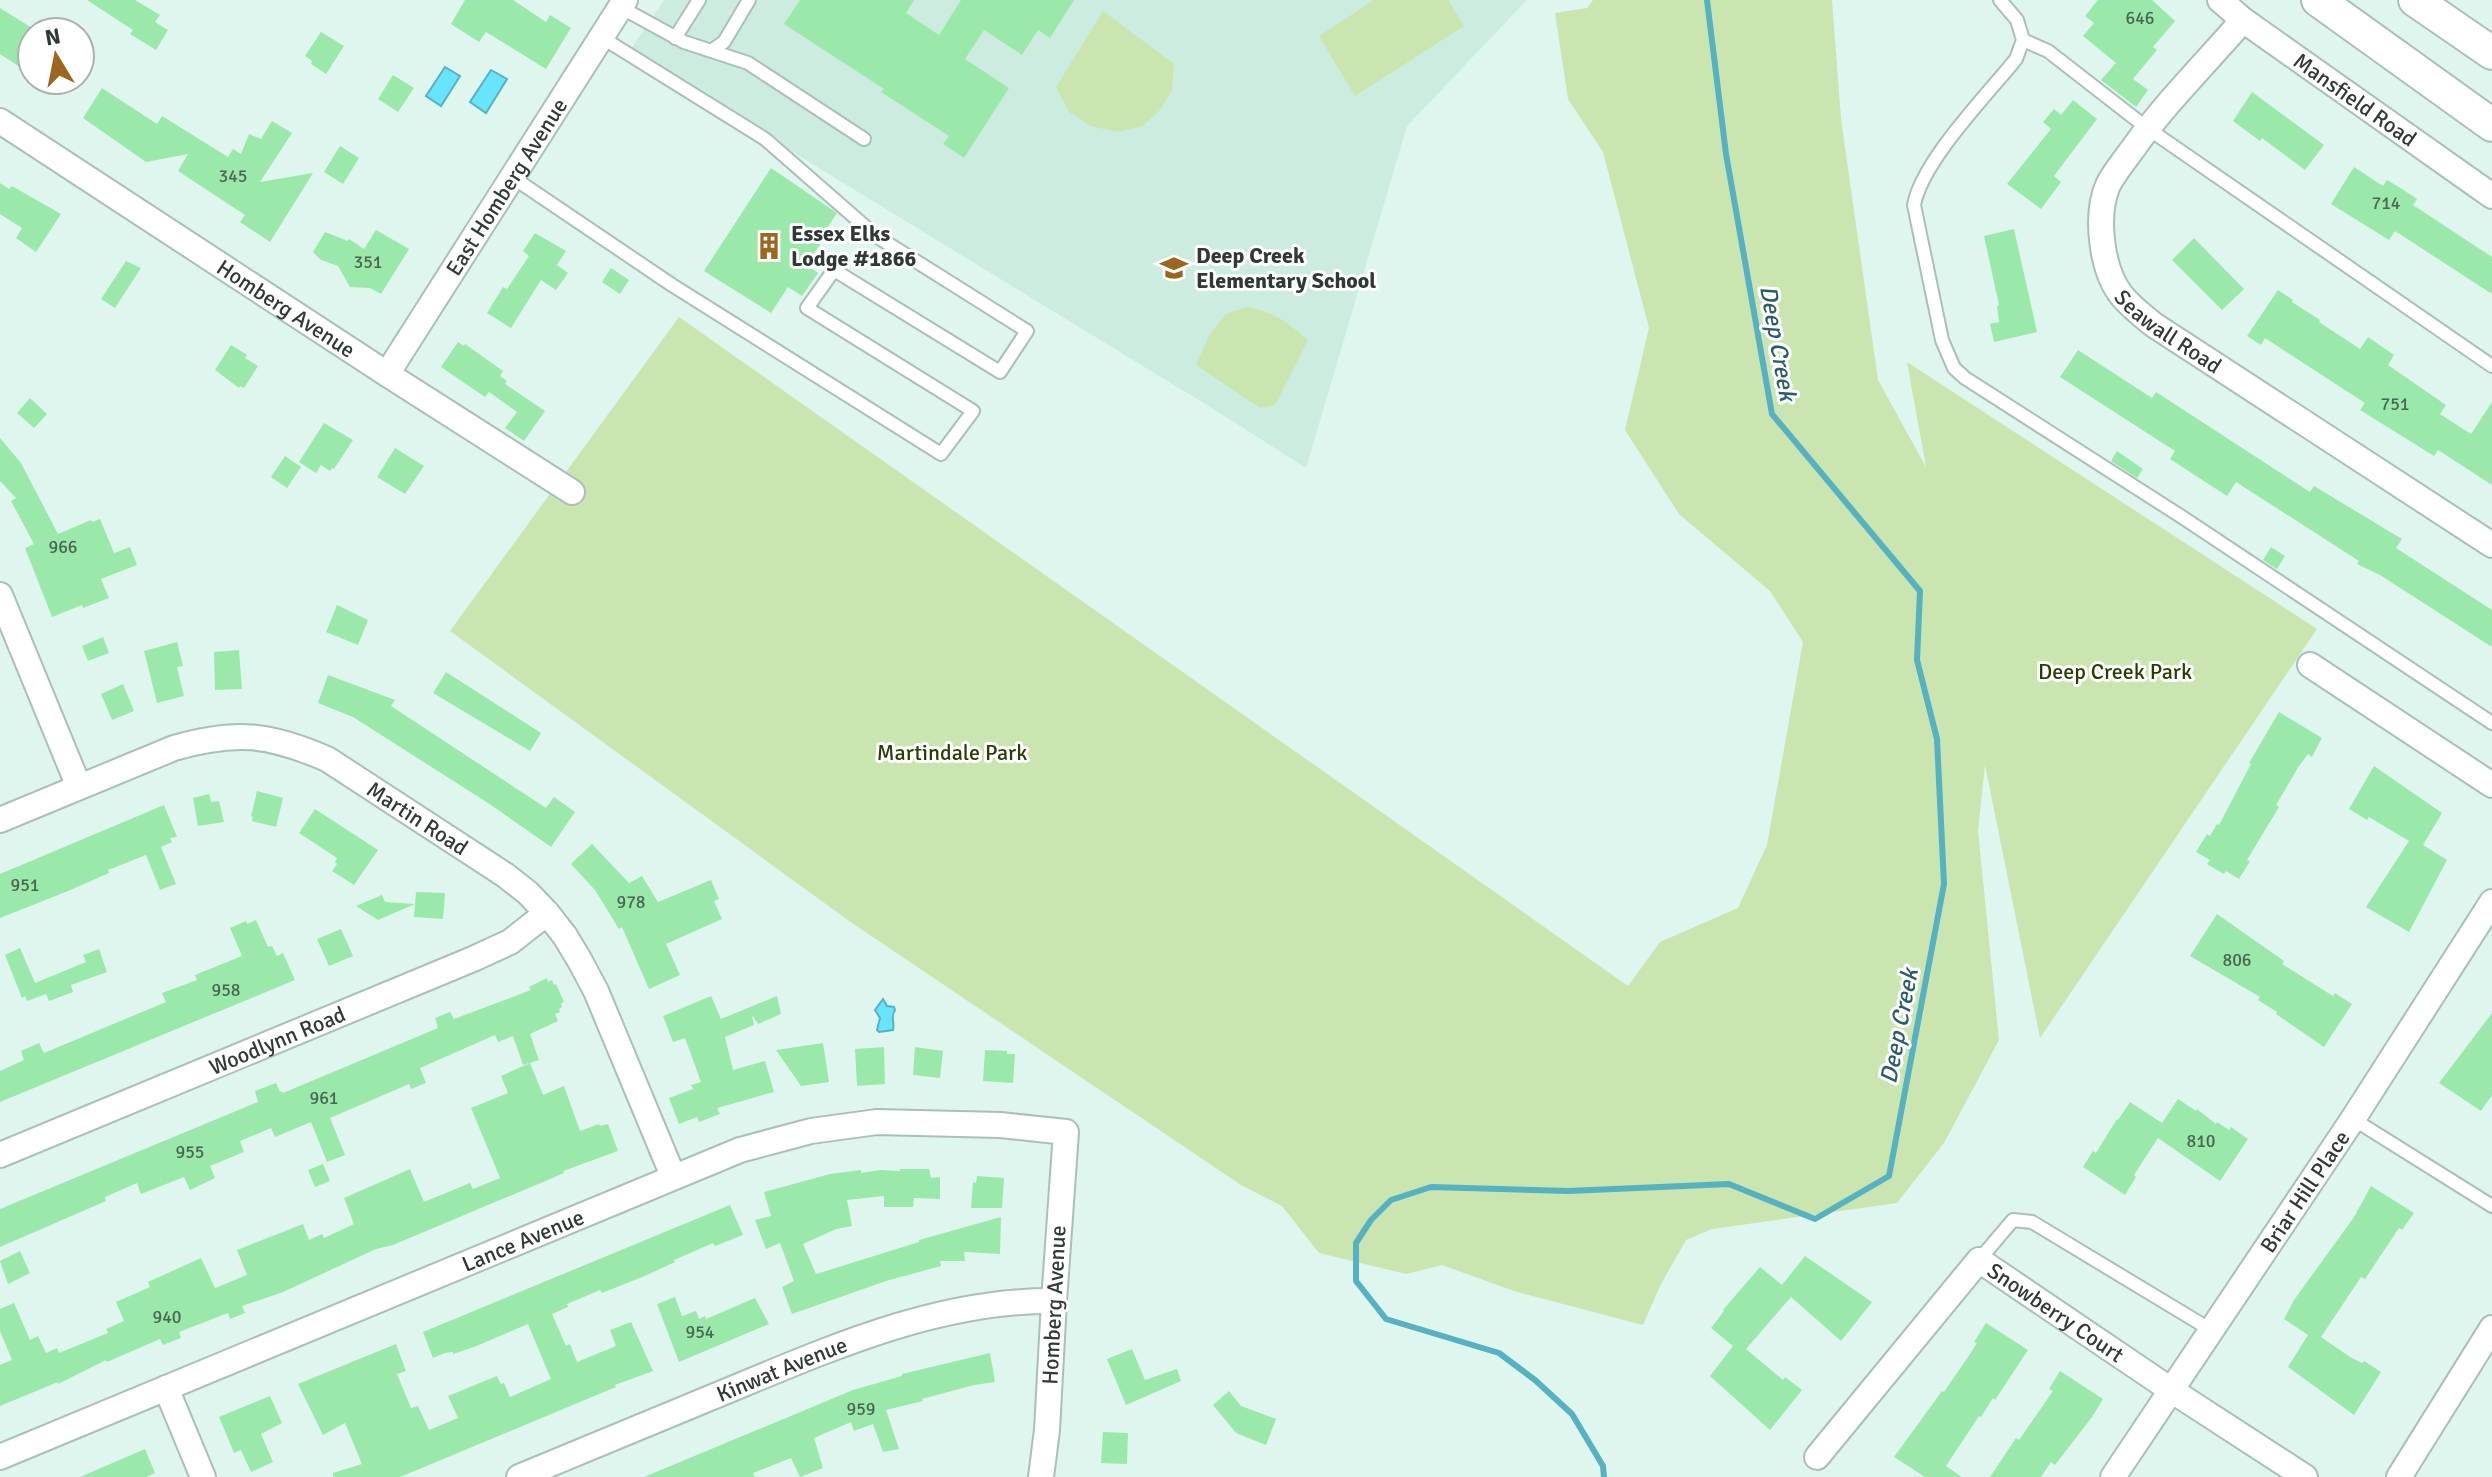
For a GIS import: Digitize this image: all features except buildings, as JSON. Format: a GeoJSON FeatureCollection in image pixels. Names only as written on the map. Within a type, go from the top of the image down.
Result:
{"type":"FeatureCollection","features":[{"type":"Feature","properties":{"kind":"main road"},"geometry":{"type":"LineString","coordinates":[[2318,0],[2492,125]]}},
{"type":"Feature","properties":{"kind":"main road"},"geometry":{"type":"LineString","coordinates":[[2415,0],[2492,53]]}},
{"type":"Feature","properties":{"kind":"street","name":"Mansfield Road"},"geometry":{"type":"LineString","coordinates":[[2220,0],[2243,20],[2492,196]]}},
{"type":"Feature","properties":{"kind":"street","name":"East Homberg Avenue"},"geometry":{"type":"LineString","coordinates":[[387,374],[601,37],[618,2]]}},
{"type":"Feature","properties":{"kind":"street","name":"Seawall Road"},"geometry":{"type":"LineString","coordinates":[[2243,20],[2147,128],[2108,185],[2101,219],[2103,253],[2111,277],[2121,295],[2154,325],[2492,545]]}},
{"type":"Feature","properties":{"kind":"street","name":"Homberg Avenue"},"geometry":{"type":"LineString","coordinates":[[0,121],[572,492]]}},
{"type":"Feature","properties":{"kind":"street"},"geometry":{"type":"LineString","coordinates":[[0,595],[79,787]]}},
{"type":"Feature","properties":{"kind":"street"},"geometry":{"type":"LineString","coordinates":[[2310,665],[2492,785]]}},
{"type":"Feature","properties":{"kind":"street","name":"Martin Road"},"geometry":{"type":"LineString","coordinates":[[0,820],[174,748],[202,740],[241,736],[277,740],[327,759],[505,875],[547,913],[565,936],[596,991],[673,1176]]}},
{"type":"Feature","properties":{"kind":"street","name":"Briar Hill Place"},"geometry":{"type":"LineString","coordinates":[[2113,1477],[2353,1119],[2492,902]]}},
{"type":"Feature","properties":{"kind":"street","name":"Woodlynn Road"},"geometry":{"type":"LineString","coordinates":[[0,1155],[473,959],[510,942],[547,913]]}},
{"type":"Feature","properties":{"kind":"street","name":"Lance Avenue"},"geometry":{"type":"LineString","coordinates":[[0,1457],[740,1150],[811,1131],[877,1122],[1000,1125],[1066,1132]]}},
{"type":"Feature","properties":{"kind":"street","name":"Homberg Avenue"},"geometry":{"type":"LineString","coordinates":[[1041,1477],[1047,1430],[1066,1132]]}},
{"type":"Feature","properties":{"kind":"street","name":"Snowberry Court"},"geometry":{"type":"LineString","coordinates":[[1817,1457],[1979,1260],[2305,1477]]}},
{"type":"Feature","properties":{"kind":"street","name":"Kinwat Avenue"},"geometry":{"type":"LineString","coordinates":[[519,1477],[838,1345],[925,1318],[976,1307],[1054,1301]]}},
{"type":"Feature","properties":{"kind":"street"},"geometry":{"type":"LineString","coordinates":[[2399,1477],[2492,1328]]}},
{"type":"Feature","properties":{"kind":"street"},"geometry":{"type":"LineString","coordinates":[[166,1388],[203,1477]]}},
{"type":"Feature","properties":{"kind":"lane"},"geometry":{"type":"LineString","coordinates":[[675,38],[699,0]]}},
{"type":"Feature","properties":{"kind":"lane"},"geometry":{"type":"LineString","coordinates":[[711,51],[724,42],[749,0]]}},
{"type":"Feature","properties":{"kind":"lane"},"geometry":{"type":"LineString","coordinates":[[2000,0],[2017,20],[2023,40],[2016,59],[1939,153],[1917,191],[1914,205],[1942,340],[1954,368],[2492,723]]}},
{"type":"Feature","properties":{"kind":"lane"},"geometry":{"type":"LineString","coordinates":[[618,2],[675,38],[748,63],[864,139]]}},
{"type":"Feature","properties":{"kind":"lane"},"geometry":{"type":"LineString","coordinates":[[512,177],[672,285],[941,454],[973,411],[807,308],[834,270],[1000,372],[1027,331],[876,236],[765,139],[601,37]]}},
{"type":"Feature","properties":{"kind":"lane"},"geometry":{"type":"LineString","coordinates":[[2023,40],[2048,51],[2147,128],[2492,366]]}},
{"type":"Feature","properties":{"kind":"lane"},"geometry":{"type":"LineString","coordinates":[[2353,1119],[2492,1206]]}},
{"type":"Feature","properties":{"kind":"lane"},"geometry":{"type":"LineString","coordinates":[[1979,1260],[2013,1220],[2032,1222],[2211,1330]]}},
{"type":"Feature","properties":{"kind":"shaded area","name":"Deep Creek Elementary School"},"geometry":{"type":"Polygon","coordinates":[[[664,0],[1527,0],[1407,126],[1306,468],[629,52],[664,0]]]}},
{"type":"Feature","properties":{"kind":"green space"},"geometry":{"type":"Polygon","coordinates":[[[1374,0],[1448,0],[1464,26],[1355,96],[1319,36],[1374,0]]]}},
{"type":"Feature","properties":{"kind":"green space"},"geometry":{"type":"Polygon","coordinates":[[[1593,0],[1832,0],[1841,119],[1878,380],[1926,467],[1907,362],[2317,629],[2040,1038],[1985,765],[1978,831],[1999,1040],[1944,1143],[1897,1203],[1712,1229],[1686,1240],[1660,1286],[1643,1325],[1514,1291],[1442,1265],[1406,1274],[1319,1253],[1282,1206],[1241,1185],[852,923],[450,631],[679,317],[1628,986],[1660,942],[1738,908],[1767,845],[1803,642],[1770,591],[1679,514],[1625,430],[1649,328],[1603,152],[1568,99],[1555,13],[1587,8],[1593,0]]]}},
{"type":"Feature","properties":{"kind":"green space"},"geometry":{"type":"Polygon","coordinates":[[[1103,11],[1174,64],[1172,90],[1160,110],[1143,126],[1117,132],[1091,126],[1069,112],[1056,87],[1103,11]]]}},
{"type":"Feature","properties":{"kind":"green space"},"geometry":{"type":"Polygon","coordinates":[[[1246,307],[1279,318],[1308,340],[1275,405],[1260,408],[1196,365],[1210,334],[1226,314],[1246,307]]]}},
{"type":"Feature","properties":{"kind":"water"},"geometry":{"type":"Polygon","coordinates":[[[445,67],[460,76],[441,106],[426,96],[445,67]]]}},
{"type":"Feature","properties":{"kind":"water"},"geometry":{"type":"Polygon","coordinates":[[[491,70],[507,79],[486,113],[470,102],[491,70]]]}},
{"type":"Feature","properties":{"kind":"water"},"geometry":{"type":"Polygon","coordinates":[[[883,999],[887,1006],[895,1010],[893,1030],[879,1032],[880,1018],[875,1010],[883,999]]]}},
{"type":"Feature","properties":{"kind":"waterway","name":"Deep Creek"},"geometry":{"type":"LineString","coordinates":[[1604,1477],[1603,1466],[1572,1414],[1499,1353],[1386,1319],[1356,1281],[1356,1243],[1371,1220],[1391,1200],[1431,1187],[1568,1191],[1729,1184],[1815,1219],[1889,1176],[1944,884],[1937,739],[1917,660],[1920,591],[1772,414],[1726,154],[1707,0]]}},
{"type":"Feature","properties":{"kind":"place","name":"Essex Elks Lodge #1866"},"geometry":{"type":"Point","coordinates":[769,246]}},
{"type":"Feature","properties":{"kind":"place","name":"Deep Creek Elementary School"},"geometry":{"type":"Point","coordinates":[1174,268]}},
{"type":"Feature","properties":{"kind":"park label","name":"Deep Creek Park"},"geometry":{"type":"Point","coordinates":[2115,671]}},
{"type":"Feature","properties":{"kind":"park label","name":"Martindale Park"},"geometry":{"type":"Point","coordinates":[952,752]}}]}
